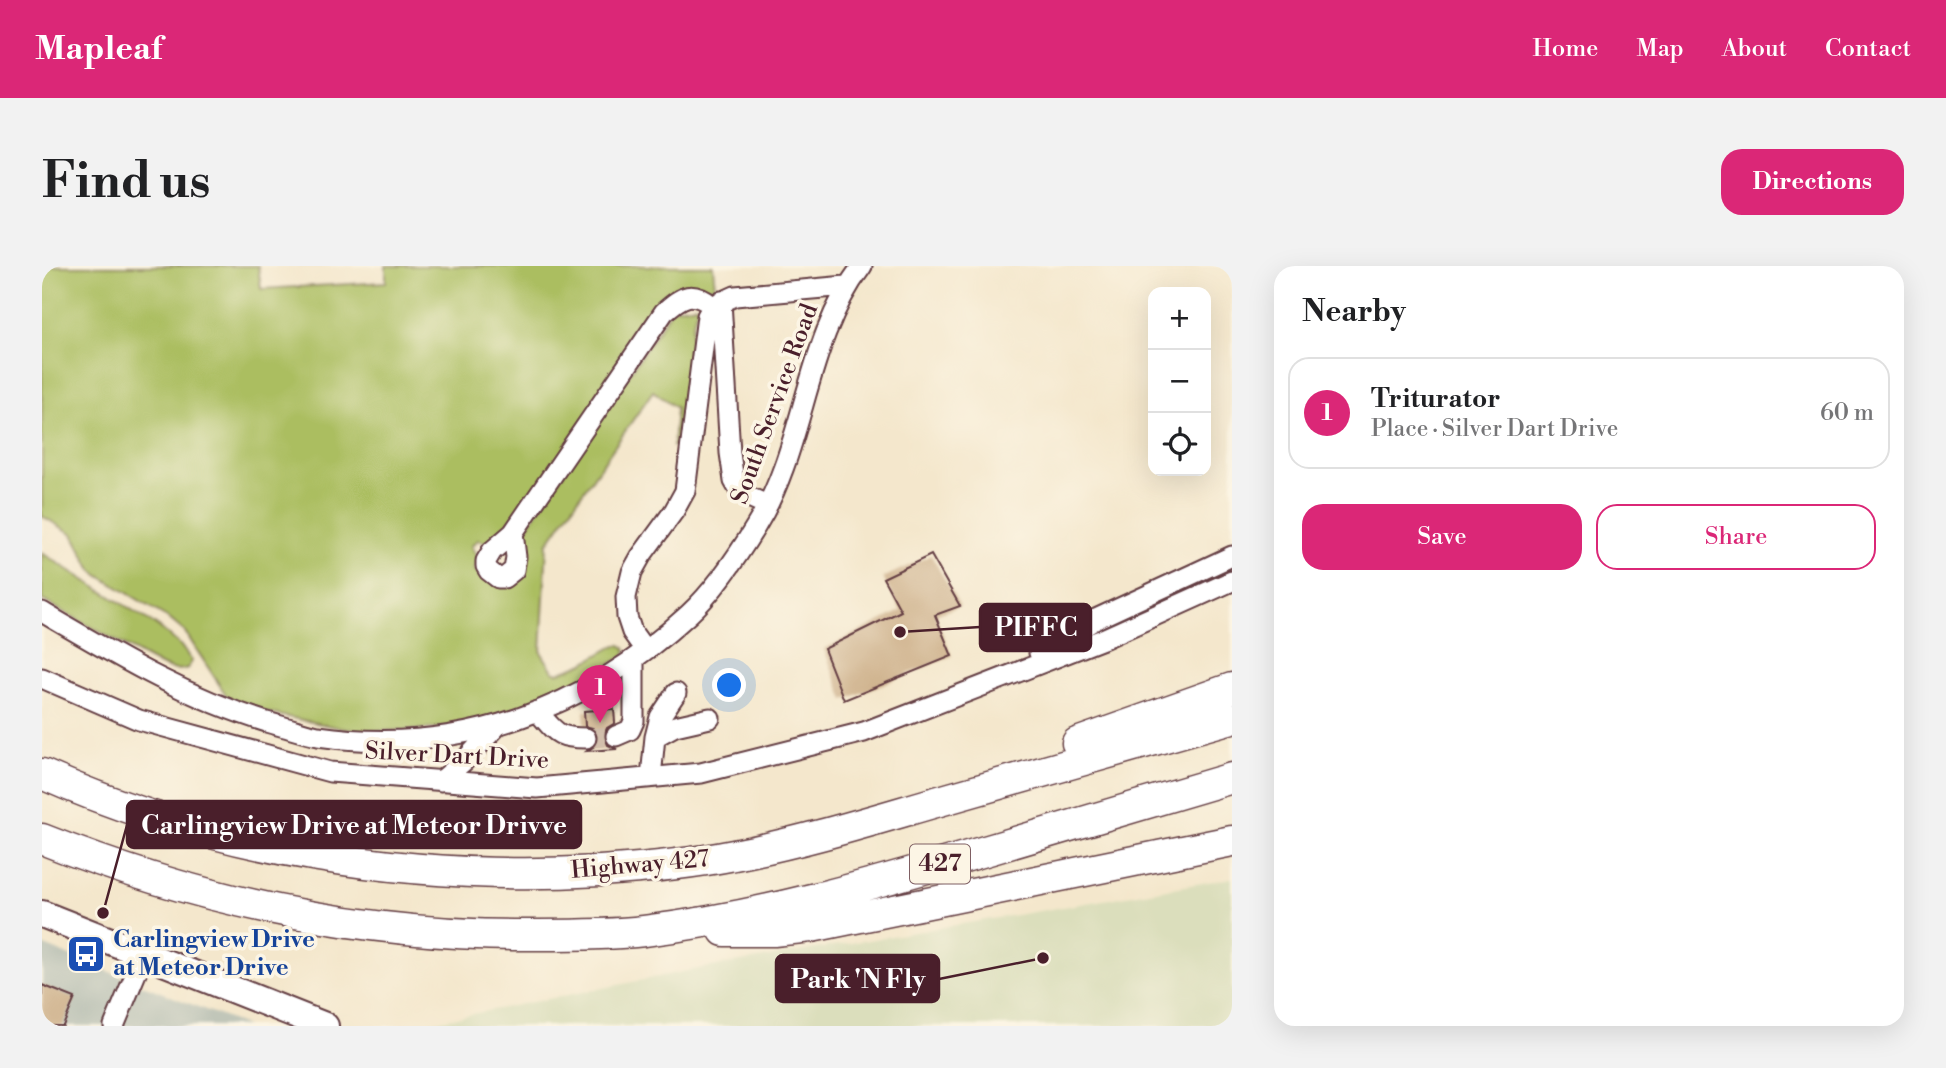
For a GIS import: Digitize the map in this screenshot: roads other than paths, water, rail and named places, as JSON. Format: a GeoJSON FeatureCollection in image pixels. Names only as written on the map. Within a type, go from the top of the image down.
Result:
{"type":"FeatureCollection","features":[{"type":"Feature","properties":{"kind":"highway"},"geometry":{"type":"LineString","coordinates":[[859,824],[1232,688]]}},
{"type":"Feature","properties":{"kind":"highway","name":"Highway 427"},"geometry":{"type":"LineString","coordinates":[[42,774],[131,808],[261,846],[361,863],[483,873],[561,873],[685,863],[735,855],[859,824],[1232,718]]}},
{"type":"Feature","properties":{"kind":"highway","name":"427"},"geometry":{"type":"LineString","coordinates":[[42,839],[183,887],[315,918],[488,936],[575,935],[643,931],[727,918],[875,883],[1232,778]]}},
{"type":"Feature","properties":{"kind":"highway"},"geometry":{"type":"LineString","coordinates":[[643,931],[774,931],[811,927],[1232,841]]}},
{"type":"Feature","properties":{"kind":"main road"},"geometry":{"type":"LineString","coordinates":[[42,914],[325,1026]]}},
{"type":"Feature","properties":{"kind":"street","name":"South Service Road"},"geometry":{"type":"LineString","coordinates":[[42,611],[183,691],[249,718],[317,736],[386,740],[457,735],[514,721],[572,697],[640,655],[691,613],[757,525],[778,481],[831,318],[846,286],[862,266]]}},
{"type":"Feature","properties":{"kind":"street"},"geometry":{"type":"LineString","coordinates":[[616,736],[630,730],[635,721],[640,655],[627,617],[626,597],[632,572],[674,512],[685,491],[707,316],[717,303],[735,296],[846,286]]}},
{"type":"Feature","properties":{"kind":"street"},"geometry":{"type":"LineString","coordinates":[[513,533],[664,312],[685,296],[693,295],[717,303]]}},
{"type":"Feature","properties":{"kind":"street"},"geometry":{"type":"LineString","coordinates":[[717,303],[734,481],[749,497],[767,505]]}},
{"type":"Feature","properties":{"kind":"street","name":"Silver Dart Drive"},"geometry":{"type":"LineString","coordinates":[[995,679],[1098,618],[1232,556]]}},
{"type":"Feature","properties":{"kind":"street","name":"Silver Dart Drive"},"geometry":{"type":"LineString","coordinates":[[42,678],[139,720],[330,772],[537,788],[701,773],[864,732],[1103,639],[1232,580]]}},
{"type":"Feature","properties":{"kind":"street"},"geometry":{"type":"LineString","coordinates":[[651,777],[660,717],[676,693]]}},
{"type":"Feature","properties":{"kind":"street"},"geometry":{"type":"LineString","coordinates":[[537,711],[556,732],[567,738],[586,738]]}},
{"type":"Feature","properties":{"kind":"street"},"geometry":{"type":"LineString","coordinates":[[655,737],[675,726],[710,718]]}},
{"type":"Feature","properties":{"kind":"street","name":"South Service Road"},"geometry":{"type":"LineString","coordinates":[[441,781],[499,725]]}},
{"type":"Feature","properties":{"kind":"street"},"geometry":{"type":"LineString","coordinates":[[457,735],[471,744],[464,761]]}},
{"type":"Feature","properties":{"kind":"street"},"geometry":{"type":"LineString","coordinates":[[114,1026],[144,954]]}},
{"type":"Feature","properties":{"kind":"tunnel"},"geometry":{"type":"LineString","coordinates":[[586,738],[616,736]]}},
{"type":"Feature","properties":{"kind":"place","name":"PIFFC"},"geometry":{"type":"Point","coordinates":[900,632]}},
{"type":"Feature","properties":{"kind":"place","name":"Triturator"},"geometry":{"type":"Point","coordinates":[600,723]}},
{"type":"Feature","properties":{"kind":"place","name":"Carlingview Drive at Meteor Drivve"},"geometry":{"type":"Point","coordinates":[103,913]}},
{"type":"Feature","properties":{"kind":"place","name":"Carlingview Drive at Meteor Drive"},"geometry":{"type":"Point","coordinates":[86,954]}},
{"type":"Feature","properties":{"kind":"place","name":"Park 'N Fly"},"geometry":{"type":"Point","coordinates":[1043,958]}}]}
